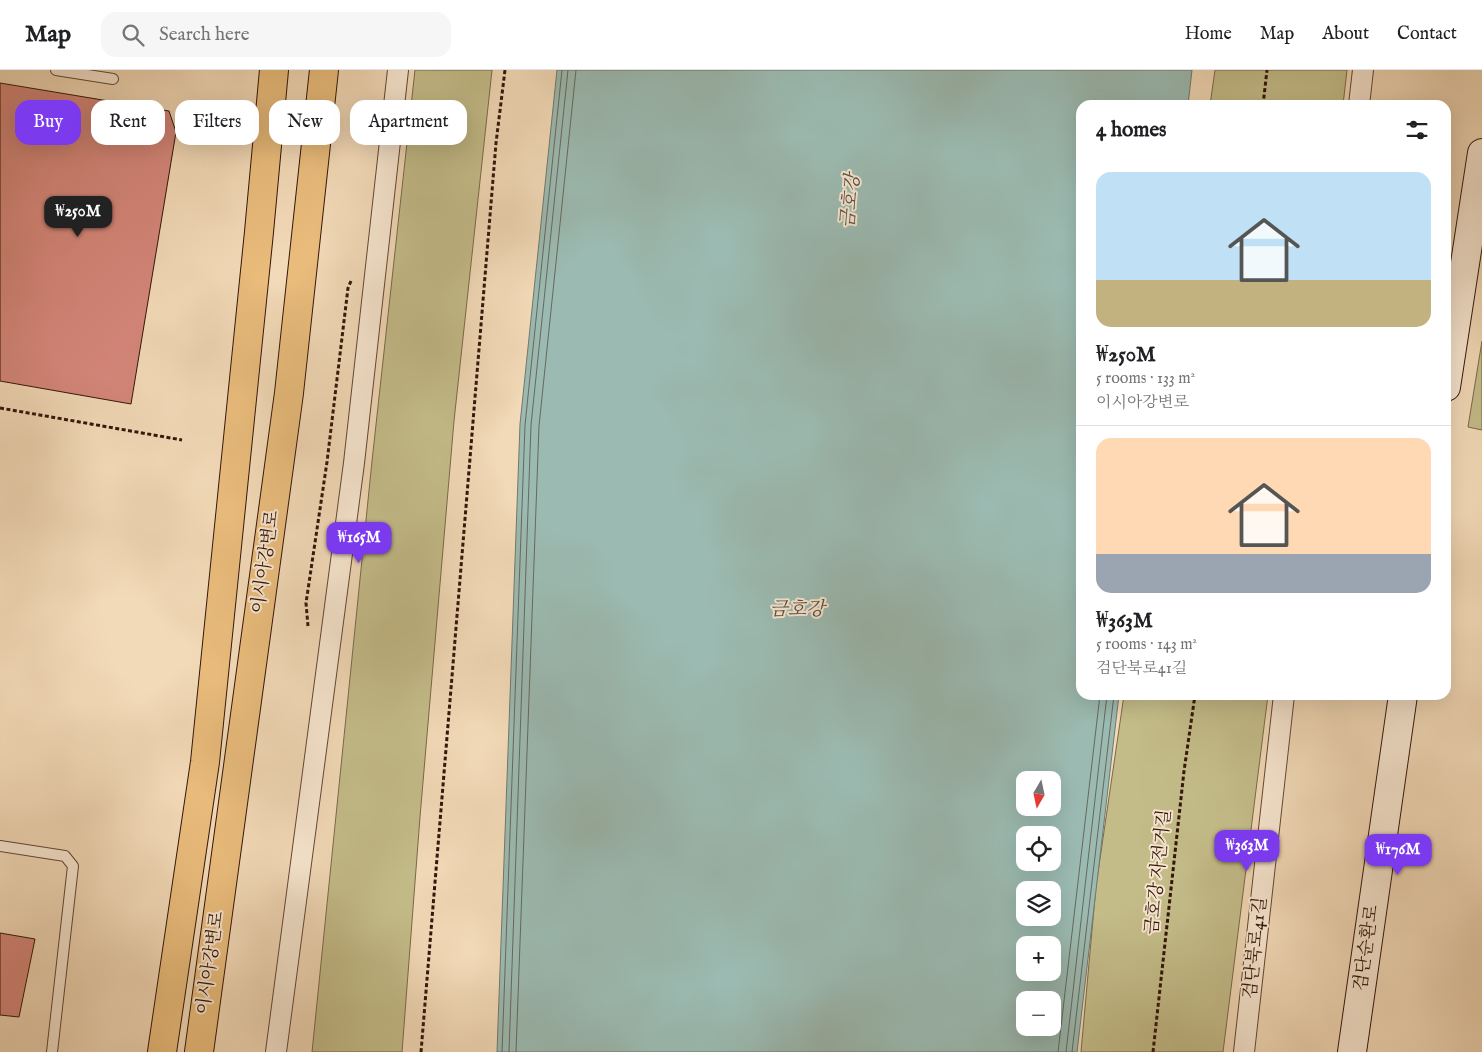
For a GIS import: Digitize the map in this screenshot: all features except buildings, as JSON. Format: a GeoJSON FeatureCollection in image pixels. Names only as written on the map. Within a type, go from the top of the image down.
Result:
{"type":"FeatureCollection","features":[{"type":"Feature","properties":{"kind":"highway"},"geometry":{"type":"LineString","coordinates":[[259,232],[252,193],[261,70]]}},
{"type":"Feature","properties":{"kind":"highway","name":"이시아강변로"},"geometry":{"type":"LineString","coordinates":[[162,1052],[205,762],[274,70]]}},
{"type":"Feature","properties":{"kind":"highway","name":"이시아강변로"},"geometry":{"type":"LineString","coordinates":[[199,1052],[288,403],[324,70]]}},
{"type":"Feature","properties":{"kind":"street"},"geometry":{"type":"LineString","coordinates":[[276,1052],[354,463],[398,70]]}},
{"type":"Feature","properties":{"kind":"street"},"geometry":{"type":"LineString","coordinates":[[1360,100],[1363,70]]}},
{"type":"Feature","properties":{"kind":"street"},"geometry":{"type":"LineString","coordinates":[[1451,359],[1479,201],[1482,153]]}},
{"type":"Feature","properties":{"kind":"street","name":"검단북로41길"},"geometry":{"type":"LineString","coordinates":[[1244,1052],[1283,700]]}},
{"type":"Feature","properties":{"kind":"street","name":"검단순환로"},"geometry":{"type":"LineString","coordinates":[[1352,1052],[1402,700]]}},
{"type":"Feature","properties":{"kind":"lane"},"geometry":{"type":"LineString","coordinates":[[56,70],[114,79]]}},
{"type":"Feature","properties":{"kind":"lane"},"geometry":{"type":"LineString","coordinates":[[0,846],[65,856],[73,866],[52,1052]]}},
{"type":"Feature","properties":{"kind":"path"},"geometry":{"type":"LineString","coordinates":[[421,1052],[495,153],[505,70]]}},
{"type":"Feature","properties":{"kind":"path"},"geometry":{"type":"LineString","coordinates":[[1263,100],[1267,70]]}},
{"type":"Feature","properties":{"kind":"path"},"geometry":{"type":"LineString","coordinates":[[0,408],[182,440]]}},
{"type":"Feature","properties":{"kind":"path","name":"금호강 자전거길"},"geometry":{"type":"LineString","coordinates":[[1153,1052],[1184,771],[1194,700]]}},
{"type":"Feature","properties":{"kind":"shaded area"},"geometry":{"type":"Polygon","coordinates":[[[415,70],[492,70],[454,421],[402,1052],[312,1052],[372,461],[407,145],[467,145],[467,100],[412,100],[415,70]]]}},
{"type":"Feature","properties":{"kind":"shaded area"},"geometry":{"type":"Polygon","coordinates":[[[1215,70],[1347,70],[1344,100],[1211,100],[1215,70]]]}},
{"type":"Feature","properties":{"kind":"shaded area"},"geometry":{"type":"Polygon","coordinates":[[[1482,341],[1482,430],[1468,427],[1482,341]]]}},
{"type":"Feature","properties":{"kind":"shaded area"},"geometry":{"type":"Polygon","coordinates":[[[1123,700],[1267,700],[1223,1052],[1081,1052],[1096,886],[1123,700]]]}},
{"type":"Feature","properties":{"kind":"water","name":"금호강"},"geometry":{"type":"Polygon","coordinates":[[[557,70],[1192,70],[1189,100],[1076,100],[1076,700],[1118,700],[1077,1052],[497,1052],[520,424],[557,70]]]}}]}
